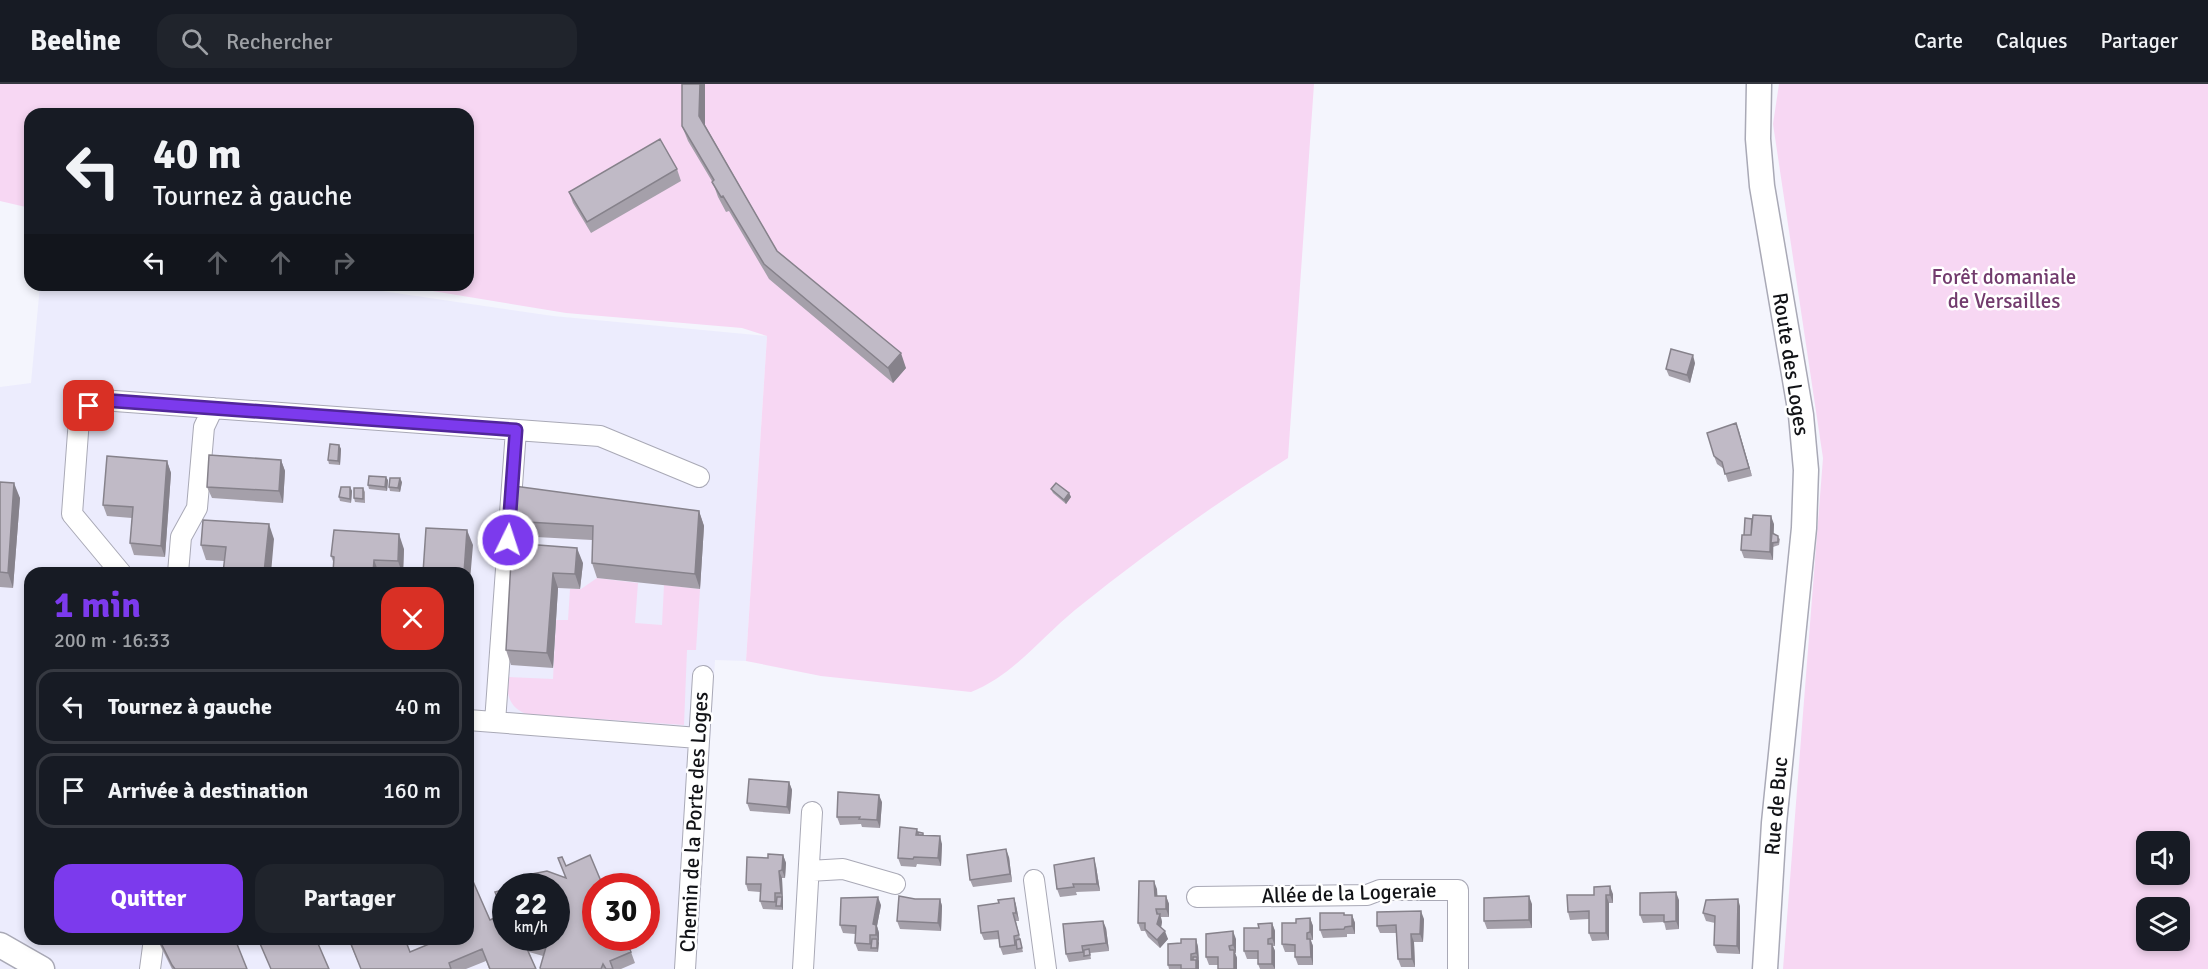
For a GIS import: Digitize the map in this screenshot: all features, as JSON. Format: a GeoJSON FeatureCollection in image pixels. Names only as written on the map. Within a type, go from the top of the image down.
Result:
{"type":"FeatureCollection","features":[{"type":"Feature","properties":{"kind":"street","name":"Route des Loges"},"geometry":{"type":"LineString","coordinates":[[1759,84],[1758,139],[1762,186],[1801,415],[1806,470],[1804,528],[1792,644]]}},
{"type":"Feature","properties":{"kind":"street"},"geometry":{"type":"LineString","coordinates":[[116,567],[72,514],[79,419],[89,406],[101,400],[600,436],[699,477]]}},
{"type":"Feature","properties":{"kind":"street"},"geometry":{"type":"LineString","coordinates":[[178,567],[180,537],[197,508],[204,427],[213,408]]}},
{"type":"Feature","properties":{"kind":"street"},"geometry":{"type":"LineString","coordinates":[[495,722],[516,430]]}},
{"type":"Feature","properties":{"kind":"street","name":"Rue de Buc"},"geometry":{"type":"LineString","coordinates":[[1765,969],[1774,823],[1792,644]]}},
{"type":"Feature","properties":{"kind":"street","name":"Chemin de la Porte des Loges"},"geometry":{"type":"LineString","coordinates":[[685,969],[703,675]]}},
{"type":"Feature","properties":{"kind":"street"},"geometry":{"type":"LineString","coordinates":[[474,720],[698,738]]}},
{"type":"Feature","properties":{"kind":"street"},"geometry":{"type":"LineString","coordinates":[[802,969],[812,812]]}},
{"type":"Feature","properties":{"kind":"street"},"geometry":{"type":"LineString","coordinates":[[809,871],[843,869],[864,873],[895,884]]}},
{"type":"Feature","properties":{"kind":"street"},"geometry":{"type":"LineString","coordinates":[[1034,880],[1046,969]]}},
{"type":"Feature","properties":{"kind":"street","name":"Allée de la Logeraie"},"geometry":{"type":"LineString","coordinates":[[1197,897],[1367,895],[1380,890],[1458,890],[1458,969]]}},
{"type":"Feature","properties":{"kind":"street"},"geometry":{"type":"LineString","coordinates":[[0,945],[42,969]]}},
{"type":"Feature","properties":{"kind":"street"},"geometry":{"type":"LineString","coordinates":[[150,969],[153,945]]}},
{"type":"Feature","properties":{"kind":"shaded area"},"geometry":{"type":"Polygon","coordinates":[[[39,291],[382,291],[553,316],[767,336],[746,661],[715,660],[696,969],[0,969],[0,387],[31,383],[39,291]]]}},
{"type":"Feature","properties":{"kind":"green space"},"geometry":{"type":"Polygon","coordinates":[[[0,84],[1314,84],[1288,458],[1233,493],[1153,550],[1075,610],[1026,656],[1000,676],[971,692],[821,676],[746,661],[767,336],[742,328],[566,313],[432,291],[474,291],[474,108],[24,108],[24,207],[0,201],[0,84]]]}},
{"type":"Feature","properties":{"kind":"green space","name":"Forêt domaniale de Versailles"},"geometry":{"type":"Polygon","coordinates":[[[1779,84],[2208,84],[2208,969],[1783,969],[1823,458],[1773,124],[1779,84]]]}},
{"type":"Feature","properties":{"kind":"green space"},"geometry":{"type":"Polygon","coordinates":[[[597,578],[638,583],[635,623],[662,625],[664,585],[700,589],[696,650],[687,650],[684,725],[526,714],[512,704],[508,695],[506,677],[553,679],[556,620],[568,620],[570,589],[581,589],[597,578]]]}},
{"type":"Feature","properties":{"kind":"building"},"geometry":{"type":"Polygon","coordinates":[[[682,84],[700,84],[699,116],[777,251],[901,353],[888,368],[764,264],[712,182],[714,180],[682,126],[682,84]]]}},
{"type":"Feature","properties":{"kind":"building"},"geometry":{"type":"Polygon","coordinates":[[[660,139],[677,169],[587,222],[569,192],[660,139]]]}},
{"type":"Feature","properties":{"kind":"building"},"geometry":{"type":"Polygon","coordinates":[[[1671,349],[1693,355],[1687,375],[1666,369],[1671,349]]]}},
{"type":"Feature","properties":{"kind":"building"},"geometry":{"type":"Polygon","coordinates":[[[1736,423],[1749,468],[1725,474],[1722,462],[1714,456],[1707,433],[1736,423]]]}},
{"type":"Feature","properties":{"kind":"building"},"geometry":{"type":"Polygon","coordinates":[[[330,444],[339,445],[338,461],[328,460],[330,444]]]}},
{"type":"Feature","properties":{"kind":"building"},"geometry":{"type":"Polygon","coordinates":[[[209,455],[281,460],[279,491],[207,487],[209,455]]]}},
{"type":"Feature","properties":{"kind":"building"},"geometry":{"type":"Polygon","coordinates":[[[107,456],[167,461],[161,546],[130,543],[133,507],[103,505],[107,456]]]}},
{"type":"Feature","properties":{"kind":"building"},"geometry":{"type":"Polygon","coordinates":[[[369,476],[386,477],[385,487],[368,485],[369,476]]]}},
{"type":"Feature","properties":{"kind":"building"},"geometry":{"type":"Polygon","coordinates":[[[390,478],[400,478],[398,488],[389,487],[390,478]]]}},
{"type":"Feature","properties":{"kind":"building"},"geometry":{"type":"Polygon","coordinates":[[[0,482],[14,483],[8,573],[0,572],[0,482]]]}},
{"type":"Feature","properties":{"kind":"building"},"geometry":{"type":"Polygon","coordinates":[[[1056,483],[1069,493],[1064,500],[1051,489],[1056,483]]]}},
{"type":"Feature","properties":{"kind":"building"},"geometry":{"type":"Polygon","coordinates":[[[514,486],[699,511],[695,574],[592,563],[593,526],[511,521],[514,486]]]}},
{"type":"Feature","properties":{"kind":"building"},"geometry":{"type":"Polygon","coordinates":[[[341,487],[350,487],[350,499],[339,497],[341,487]]]}},
{"type":"Feature","properties":{"kind":"building"},"geometry":{"type":"Polygon","coordinates":[[[354,488],[363,488],[363,499],[354,498],[354,488]]]}},
{"type":"Feature","properties":{"kind":"building"},"geometry":{"type":"Polygon","coordinates":[[[1753,515],[1771,516],[1770,552],[1741,550],[1742,535],[1751,535],[1753,515]]]}},
{"type":"Feature","properties":{"kind":"building"},"geometry":{"type":"Polygon","coordinates":[[[1745,518],[1752,519],[1751,535],[1744,535],[1745,518]]]}},
{"type":"Feature","properties":{"kind":"building"},"geometry":{"type":"Polygon","coordinates":[[[203,520],[269,524],[265,567],[224,567],[226,547],[201,545],[203,520]]]}},
{"type":"Feature","properties":{"kind":"building"},"geometry":{"type":"Polygon","coordinates":[[[426,528],[467,530],[464,567],[423,567],[426,528]]]}},
{"type":"Feature","properties":{"kind":"building"},"geometry":{"type":"Polygon","coordinates":[[[334,530],[399,534],[398,561],[374,560],[373,567],[333,567],[334,557],[331,556],[334,530]]]}},
{"type":"Feature","properties":{"kind":"building"},"geometry":{"type":"Polygon","coordinates":[[[1772,533],[1778,536],[1778,542],[1771,543],[1772,533]]]}},
{"type":"Feature","properties":{"kind":"building"},"geometry":{"type":"Polygon","coordinates":[[[512,543],[577,548],[575,574],[553,573],[547,653],[506,650],[512,543]]]}},
{"type":"Feature","properties":{"kind":"building"},"geometry":{"type":"Polygon","coordinates":[[[749,779],[789,782],[787,807],[747,803],[749,779]]]}},
{"type":"Feature","properties":{"kind":"building"},"geometry":{"type":"Polygon","coordinates":[[[838,792],[879,795],[877,820],[837,817],[838,792]]]}},
{"type":"Feature","properties":{"kind":"building"},"geometry":{"type":"Polygon","coordinates":[[[900,827],[917,829],[916,835],[940,836],[938,858],[898,858],[900,827]]]}},
{"type":"Feature","properties":{"kind":"building"},"geometry":{"type":"Polygon","coordinates":[[[1006,849],[1010,874],[970,880],[967,855],[1006,849]]]}},
{"type":"Feature","properties":{"kind":"building"},"geometry":{"type":"Polygon","coordinates":[[[768,854],[783,855],[782,870],[779,871],[781,893],[775,893],[775,902],[760,901],[761,884],[746,884],[747,857],[768,858],[768,854]]]}},
{"type":"Feature","properties":{"kind":"building"},"geometry":{"type":"Polygon","coordinates":[[[590,855],[598,873],[582,873],[582,951],[631,951],[610,961],[613,969],[606,969],[603,964],[601,969],[540,968],[545,951],[570,951],[570,873],[564,873],[558,858],[562,857],[566,866],[590,855]]]}},
{"type":"Feature","properties":{"kind":"building"},"geometry":{"type":"Polygon","coordinates":[[[1094,858],[1097,884],[1073,884],[1074,887],[1057,889],[1054,865],[1094,858]]]}},
{"type":"Feature","properties":{"kind":"building"},"geometry":{"type":"Polygon","coordinates":[[[1139,881],[1154,881],[1155,896],[1166,896],[1166,909],[1156,909],[1157,914],[1160,914],[1157,924],[1165,931],[1157,940],[1145,929],[1145,923],[1138,923],[1139,881]]]}},
{"type":"Feature","properties":{"kind":"building"},"geometry":{"type":"Polygon","coordinates":[[[474,884],[490,920],[492,919],[492,951],[528,951],[536,969],[490,969],[482,949],[449,963],[451,969],[361,969],[351,945],[407,945],[410,952],[427,945],[474,945],[474,884]]]}},
{"type":"Feature","properties":{"kind":"building"},"geometry":{"type":"Polygon","coordinates":[[[1610,886],[1610,895],[1606,895],[1606,933],[1589,933],[1589,911],[1568,912],[1567,895],[1594,895],[1594,887],[1610,886]]]}},
{"type":"Feature","properties":{"kind":"building"},"geometry":{"type":"Polygon","coordinates":[[[1676,892],[1676,921],[1664,922],[1664,915],[1640,915],[1640,893],[1676,892]]]}},
{"type":"Feature","properties":{"kind":"building"},"geometry":{"type":"Polygon","coordinates":[[[899,896],[915,899],[940,899],[938,923],[897,921],[899,896]]]}},
{"type":"Feature","properties":{"kind":"building"},"geometry":{"type":"Polygon","coordinates":[[[1529,896],[1529,920],[1484,921],[1484,898],[1529,896]]]}},
{"type":"Feature","properties":{"kind":"building"},"geometry":{"type":"Polygon","coordinates":[[[777,897],[782,897],[781,906],[776,906],[777,897]]]}},
{"type":"Feature","properties":{"kind":"building"},"geometry":{"type":"Polygon","coordinates":[[[878,897],[873,924],[876,925],[876,935],[870,935],[870,944],[855,943],[856,926],[840,925],[841,898],[878,897]]]}},
{"type":"Feature","properties":{"kind":"building"},"geometry":{"type":"Polygon","coordinates":[[[1014,898],[1016,913],[1013,913],[1019,935],[1014,936],[1015,945],[1000,947],[998,931],[981,933],[978,906],[1014,898]]]}},
{"type":"Feature","properties":{"kind":"building"},"geometry":{"type":"Polygon","coordinates":[[[1738,899],[1737,946],[1714,945],[1715,916],[1703,913],[1706,900],[1738,899]]]}},
{"type":"Feature","properties":{"kind":"building"},"geometry":{"type":"Polygon","coordinates":[[[1421,911],[1420,934],[1411,934],[1412,959],[1398,959],[1396,925],[1377,926],[1377,912],[1421,911]]]}},
{"type":"Feature","properties":{"kind":"building"},"geometry":{"type":"Polygon","coordinates":[[[1320,913],[1352,915],[1352,926],[1344,929],[1320,930],[1320,913]]]}},
{"type":"Feature","properties":{"kind":"building"},"geometry":{"type":"Polygon","coordinates":[[[1310,918],[1310,932],[1307,933],[1307,939],[1310,939],[1311,957],[1295,957],[1295,945],[1282,944],[1282,923],[1296,923],[1296,919],[1310,918]]]}},
{"type":"Feature","properties":{"kind":"building"},"geometry":{"type":"Polygon","coordinates":[[[1103,921],[1106,943],[1082,946],[1083,952],[1066,954],[1063,924],[1103,921]]]}},
{"type":"Feature","properties":{"kind":"building"},"geometry":{"type":"Polygon","coordinates":[[[1272,923],[1272,938],[1268,939],[1268,944],[1272,944],[1272,964],[1258,964],[1258,951],[1244,951],[1244,928],[1259,928],[1258,924],[1272,923]]]}},
{"type":"Feature","properties":{"kind":"building"},"geometry":{"type":"Polygon","coordinates":[[[1233,931],[1233,945],[1229,946],[1230,950],[1234,950],[1234,969],[1218,969],[1218,957],[1206,957],[1206,934],[1233,931]]]}},
{"type":"Feature","properties":{"kind":"building"},"geometry":{"type":"Polygon","coordinates":[[[872,939],[877,939],[877,948],[871,948],[872,939]]]}},
{"type":"Feature","properties":{"kind":"building"},"geometry":{"type":"Polygon","coordinates":[[[1020,939],[1022,948],[1017,949],[1016,940],[1020,939]]]}},
{"type":"Feature","properties":{"kind":"building"},"geometry":{"type":"Polygon","coordinates":[[[1181,939],[1196,939],[1196,953],[1191,954],[1191,960],[1196,960],[1196,969],[1181,969],[1181,965],[1168,965],[1168,944],[1181,943],[1181,939]]]}},
{"type":"Feature","properties":{"kind":"building"},"geometry":{"type":"Polygon","coordinates":[[[162,945],[237,945],[247,969],[175,969],[162,945]]]}},
{"type":"Feature","properties":{"kind":"building"},"geometry":{"type":"Polygon","coordinates":[[[261,945],[319,945],[329,969],[271,969],[261,945]]]}},
{"type":"Feature","properties":{"kind":"building"},"geometry":{"type":"Polygon","coordinates":[[[1089,949],[1090,955],[1084,956],[1084,950],[1089,949]]]}},
{"type":"Feature","properties":{"kind":"route"},"geometry":{"type":"LineString","coordinates":[[89,406],[101,400],[516,430],[508,540]]}}]}
